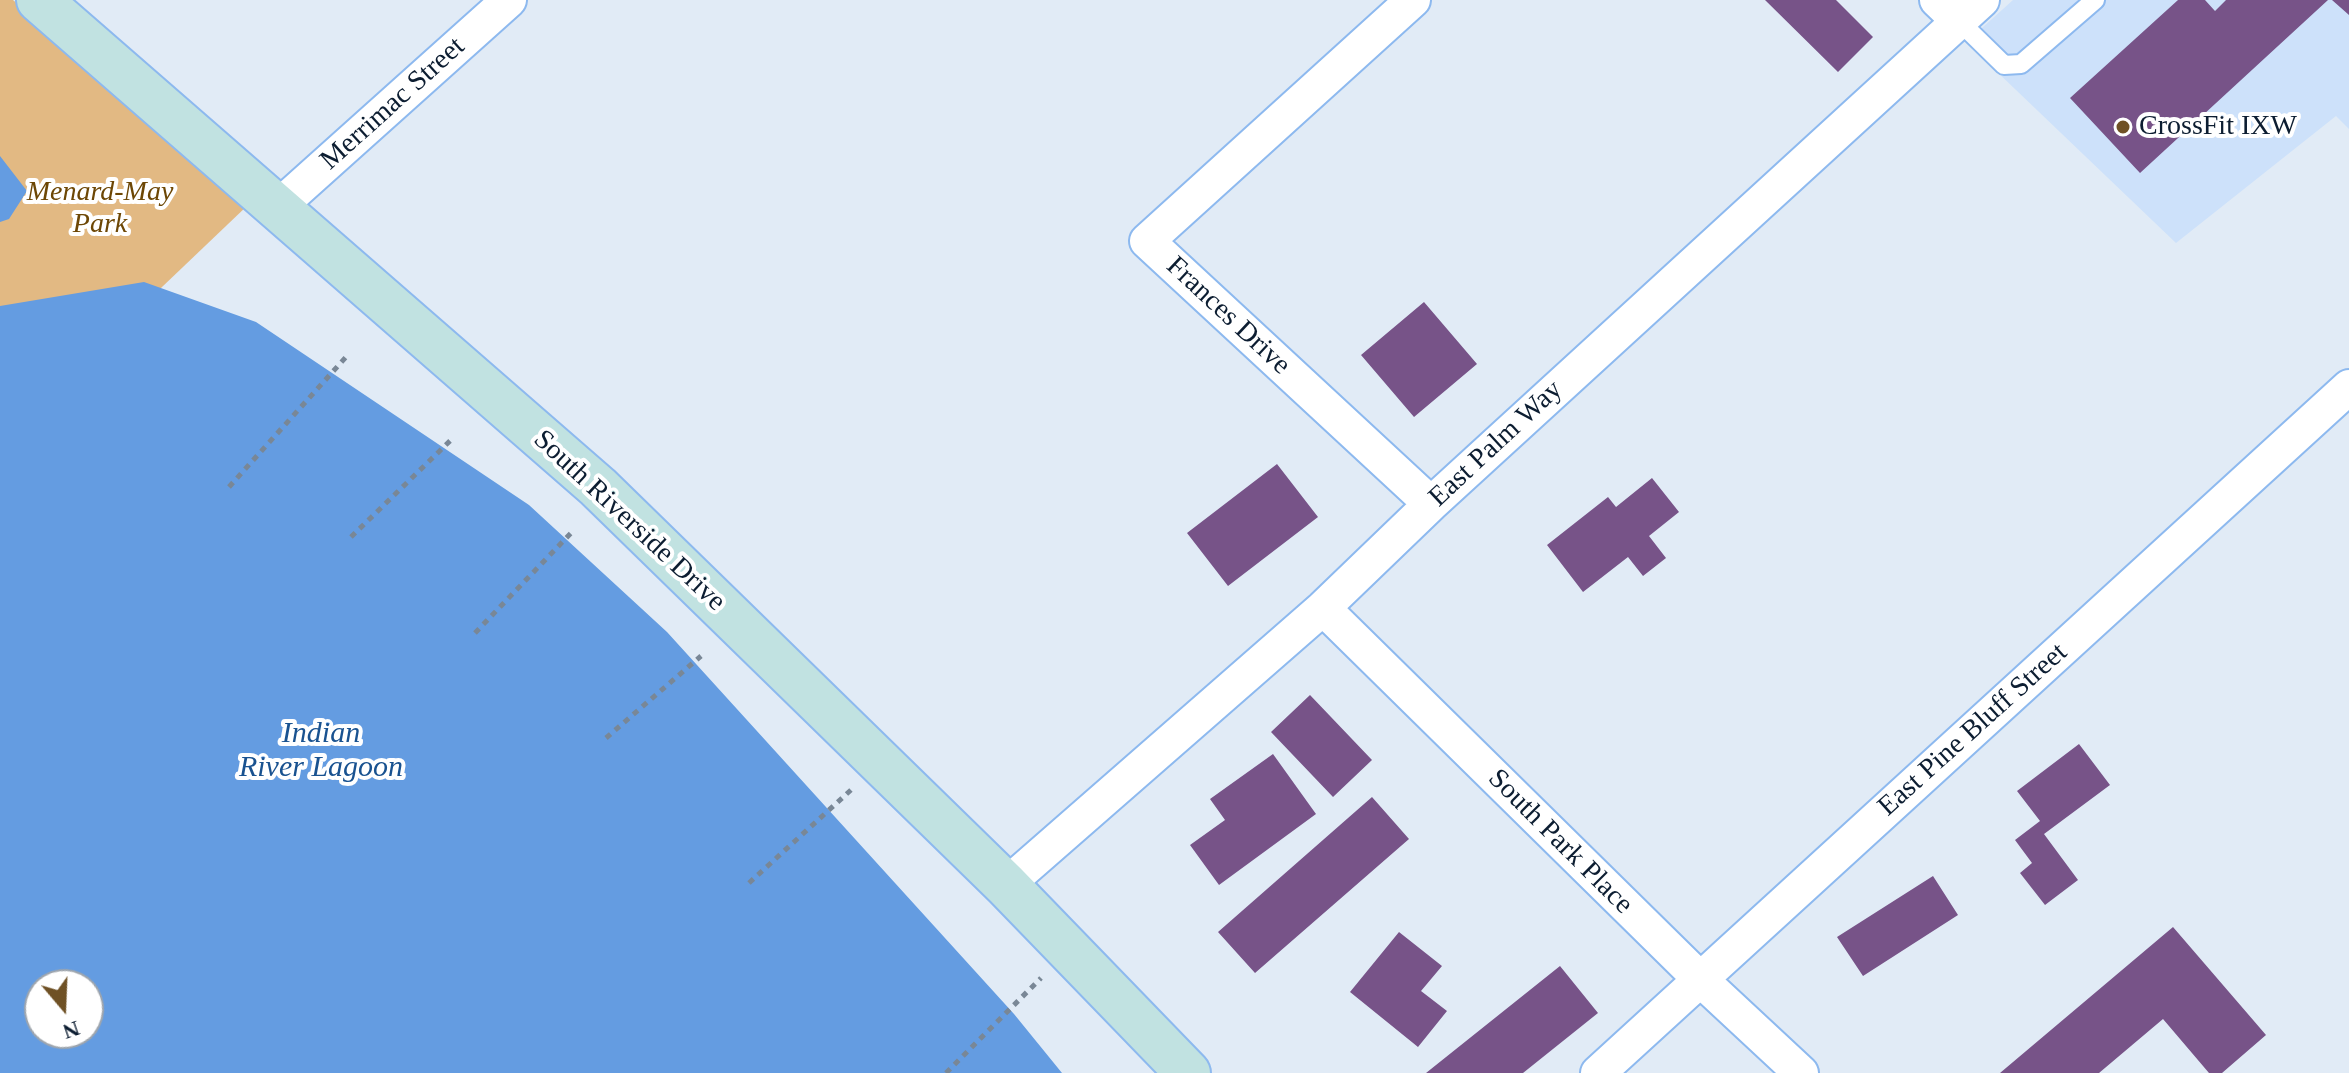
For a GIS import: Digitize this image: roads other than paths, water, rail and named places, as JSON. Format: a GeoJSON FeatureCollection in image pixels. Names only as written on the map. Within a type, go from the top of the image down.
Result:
{"type":"FeatureCollection","features":[{"type":"Feature","properties":{"kind":"street","name":"South Riverside Drive"},"geometry":{"type":"LineString","coordinates":[[39,0],[598,487],[1006,885],[1188,1073]]}},
{"type":"Feature","properties":{"kind":"street","name":"Merrimac Street"},"geometry":{"type":"LineString","coordinates":[[277,208],[509,0]]}},
{"type":"Feature","properties":{"kind":"street","name":"Frances Drive"},"geometry":{"type":"LineString","coordinates":[[1413,0],[1147,241],[1431,504]]}},
{"type":"Feature","properties":{"kind":"street","name":"East Palm Way"},"geometry":{"type":"LineString","coordinates":[[1006,885],[1323,608],[1959,7]]}},
{"type":"Feature","properties":{"kind":"street","name":"East Pine Bluff Street"},"geometry":{"type":"LineString","coordinates":[[1598,1073],[2349,387]]}},
{"type":"Feature","properties":{"kind":"street","name":"South Park Place"},"geometry":{"type":"LineString","coordinates":[[1323,608],[1700,979],[1801,1073]]}},
{"type":"Feature","properties":{"kind":"lane"},"geometry":{"type":"LineString","coordinates":[[1959,7],[2004,65],[2021,64],[2095,0]]}},
{"type":"Feature","properties":{"kind":"water"},"geometry":{"type":"Polygon","coordinates":[[[0,156],[27,191],[9,219],[0,222],[0,156]]]}},
{"type":"Feature","properties":{"kind":"water","name":"Indian River Lagoon"},"geometry":{"type":"Polygon","coordinates":[[[144,282],[256,322],[529,505],[667,632],[1014,1014],[1062,1073],[0,1073],[0,306],[144,282]]]}},
{"type":"Feature","properties":{"kind":"place","name":"CrossFit IXW"},"geometry":{"type":"Point","coordinates":[2123,127]}},
{"type":"Feature","properties":{"kind":"park label","name":"Menard-May Park"},"geometry":{"type":"Point","coordinates":[100,209]}}]}
